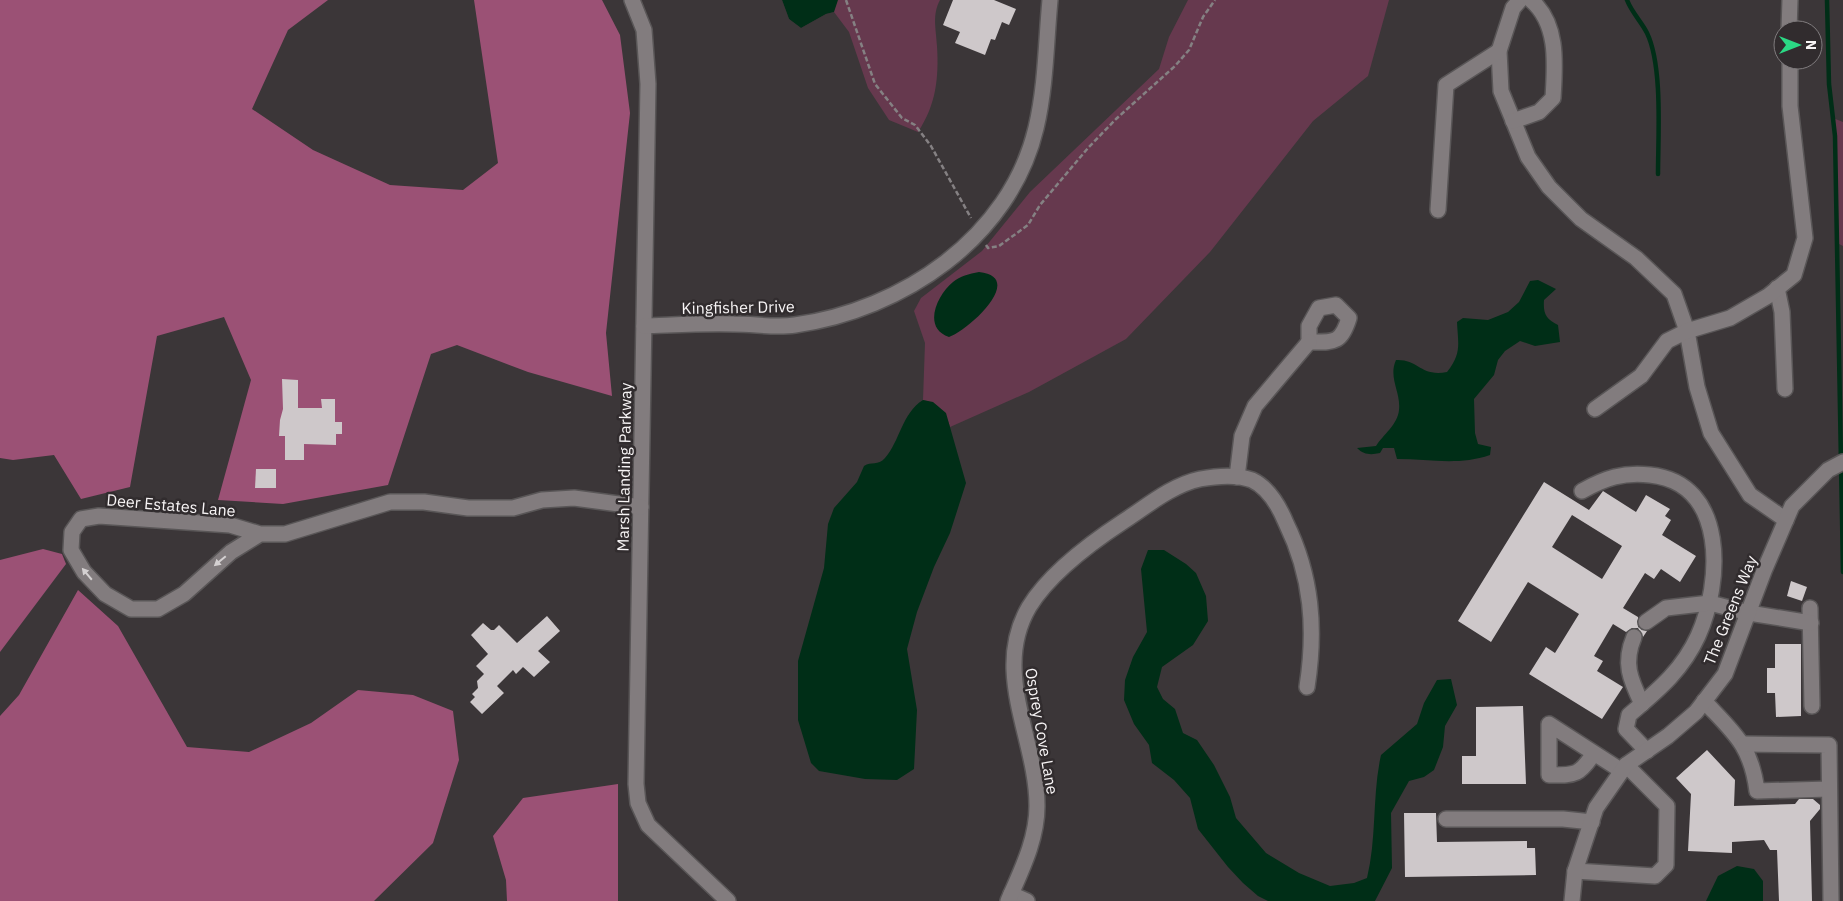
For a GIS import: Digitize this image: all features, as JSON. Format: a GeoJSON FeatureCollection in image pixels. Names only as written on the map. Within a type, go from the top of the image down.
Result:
{"type":"FeatureCollection","features":[{"type":"Feature","properties":{"kind":"street","name":"Marsh Landing Parkway"},"geometry":{"type":"LineString","coordinates":[[632,0],[644,30],[647,57],[642,507],[636,784],[638,803],[648,826],[728,901]]}},
{"type":"Feature","properties":{"kind":"street","name":"Kingfisher Drive"},"geometry":{"type":"LineString","coordinates":[[644,326],[735,324],[782,326],[832,316],[907,289],[941,266],[979,232],[1013,186],[1026,158],[1036,129],[1042,97],[1050,0]]}},
{"type":"Feature","properties":{"kind":"street"},"geometry":{"type":"LineString","coordinates":[[1514,121],[1539,112],[1553,98],[1555,61],[1550,31],[1539,7],[1530,0]]}},
{"type":"Feature","properties":{"kind":"street"},"geometry":{"type":"LineString","coordinates":[[1789,20],[1790,0]]}},
{"type":"Feature","properties":{"kind":"street"},"geometry":{"type":"LineString","coordinates":[[1514,3],[1499,51],[1501,91],[1528,157],[1549,187],[1581,219],[1636,258],[1674,294],[1687,331],[1697,387],[1712,433],[1750,495],[1786,520]]}},
{"type":"Feature","properties":{"kind":"street"},"geometry":{"type":"LineString","coordinates":[[1438,210],[1446,85],[1499,51]]}},
{"type":"Feature","properties":{"kind":"street"},"geometry":{"type":"LineString","coordinates":[[1595,409],[1641,376],[1667,341],[1687,331],[1730,318],[1794,275],[1805,238],[1790,106],[1790,70]]}},
{"type":"Feature","properties":{"kind":"street"},"geometry":{"type":"LineString","coordinates":[[1777,288],[1782,312],[1785,389]]}},
{"type":"Feature","properties":{"kind":"street"},"geometry":{"type":"LineString","coordinates":[[1237,477],[1242,436],[1255,406],[1309,342]]}},
{"type":"Feature","properties":{"kind":"street","name":"The Greens Way"},"geometry":{"type":"LineString","coordinates":[[1572,901],[1575,871],[1596,808],[1624,768],[1696,712],[1725,674],[1764,571],[1792,506],[1828,470],[1843,462]]}},
{"type":"Feature","properties":{"kind":"street"},"geometry":{"type":"LineString","coordinates":[[1582,492],[1604,478],[1631,473],[1664,476],[1689,490],[1704,512],[1714,541],[1715,572],[1710,604],[1698,637],[1682,664],[1659,691],[1629,715],[1626,728],[1647,751]]}},
{"type":"Feature","properties":{"kind":"street","name":"Osprey Cove Lane"},"geometry":{"type":"LineString","coordinates":[[1009,898],[1030,851],[1037,806],[1035,778],[1013,679],[1014,647],[1021,624],[1030,606],[1041,591],[1080,554],[1168,492],[1200,479],[1237,477],[1250,480],[1268,493],[1280,509],[1298,547],[1306,572],[1312,624],[1311,660],[1307,687]]}},
{"type":"Feature","properties":{"kind":"street","name":"Deer Estates Lane"},"geometry":{"type":"LineString","coordinates":[[260,534],[231,552],[184,594],[158,609],[131,609],[105,594],[84,572],[71,550],[72,532],[81,519],[99,516],[230,525],[260,534],[285,534],[390,502],[424,502],[468,508],[513,508],[542,500],[574,498],[642,507]]}},
{"type":"Feature","properties":{"kind":"street"},"geometry":{"type":"LineString","coordinates":[[1646,622],[1666,608],[1710,604],[1748,614],[1811,623]]}},
{"type":"Feature","properties":{"kind":"street"},"geometry":{"type":"LineString","coordinates":[[1810,608],[1812,706]]}},
{"type":"Feature","properties":{"kind":"street"},"geometry":{"type":"LineString","coordinates":[[1634,637],[1627,654],[1632,683],[1642,704]]}},
{"type":"Feature","properties":{"kind":"street"},"geometry":{"type":"LineString","coordinates":[[1704,702],[1744,744],[1754,773],[1757,791],[1829,789]]}},
{"type":"Feature","properties":{"kind":"street"},"geometry":{"type":"LineString","coordinates":[[1744,744],[1829,745],[1831,901]]}},
{"type":"Feature","properties":{"kind":"street"},"geometry":{"type":"LineString","coordinates":[[1575,871],[1655,876],[1666,865],[1667,806],[1624,768],[1594,753]]}},
{"type":"Feature","properties":{"kind":"street"},"geometry":{"type":"LineString","coordinates":[[1446,819],[1563,819],[1592,822]]}},
{"type":"Feature","properties":{"kind":"street"},"geometry":{"type":"LineString","coordinates":[[1009,898],[1027,901]]}},
{"type":"Feature","properties":{"kind":"path"},"geometry":{"type":"LineString","coordinates":[[846,0],[875,84],[895,111],[902,118],[915,125],[931,146],[988,248],[1000,246],[1028,225],[1040,204],[1088,148],[1189,50],[1203,16],[1215,0]]}},
{"type":"Feature","properties":{"kind":"shaded area"},"geometry":{"type":"Polygon","coordinates":[[[0,0],[328,0],[288,30],[252,109],[313,150],[390,185],[463,190],[498,163],[474,0],[602,0],[620,35],[630,113],[606,333],[612,396],[528,372],[457,345],[431,354],[388,485],[283,504],[218,500],[251,380],[224,317],[157,336],[130,487],[81,499],[54,455],[13,460],[0,458],[0,0]]]}},
{"type":"Feature","properties":{"kind":"shaded area"},"geometry":{"type":"Polygon","coordinates":[[[782,0],[940,0],[935,16],[937,80],[929,112],[918,132],[889,120],[868,88],[849,32],[834,12],[826,14],[801,28],[789,19],[782,0]]]}},
{"type":"Feature","properties":{"kind":"shaded area"},"geometry":{"type":"Polygon","coordinates":[[[782,0],[838,0],[834,12],[826,14],[801,28],[789,19],[782,0]]]}},
{"type":"Feature","properties":{"kind":"shaded area"},"geometry":{"type":"Polygon","coordinates":[[[1188,0],[1389,0],[1368,76],[1313,121],[1210,252],[1126,339],[1029,392],[950,427],[938,406],[923,400],[925,343],[914,311],[921,298],[982,251],[1030,192],[1159,69],[1169,37],[1188,0]]]}},
{"type":"Feature","properties":{"kind":"shaded area"},"geometry":{"type":"Polygon","coordinates":[[[1833,118],[1843,122],[1843,246],[1837,243],[1833,118]]]}},
{"type":"Feature","properties":{"kind":"shaded area"},"geometry":{"type":"Polygon","coordinates":[[[979,272],[992,276],[997,283],[996,293],[979,315],[958,333],[949,337],[941,333],[934,319],[935,311],[942,295],[956,280],[979,272]]]}},
{"type":"Feature","properties":{"kind":"shaded area"},"geometry":{"type":"Polygon","coordinates":[[[1538,280],[1556,289],[1544,300],[1544,309],[1546,316],[1558,325],[1560,342],[1535,346],[1520,341],[1505,351],[1498,360],[1494,375],[1474,399],[1475,433],[1478,444],[1491,447],[1490,455],[1455,461],[1397,459],[1394,448],[1383,448],[1380,453],[1371,454],[1362,452],[1357,448],[1376,446],[1396,420],[1399,403],[1393,373],[1396,360],[1410,362],[1431,372],[1447,372],[1457,354],[1457,322],[1463,318],[1488,320],[1508,312],[1519,302],[1530,281],[1538,280]]]}},
{"type":"Feature","properties":{"kind":"shaded area"},"geometry":{"type":"Polygon","coordinates":[[[923,400],[933,402],[946,413],[966,483],[950,533],[934,567],[917,612],[907,649],[917,710],[914,769],[897,780],[865,779],[819,771],[811,763],[798,720],[798,661],[824,568],[828,524],[834,508],[857,482],[864,466],[880,462],[885,458],[910,412],[923,400]]]}},
{"type":"Feature","properties":{"kind":"shaded area"},"geometry":{"type":"Polygon","coordinates":[[[43,549],[62,554],[66,564],[0,652],[0,560],[43,549]]]}},
{"type":"Feature","properties":{"kind":"shaded area"},"geometry":{"type":"Polygon","coordinates":[[[1148,550],[1164,550],[1196,573],[1206,596],[1208,621],[1193,645],[1162,667],[1157,687],[1163,699],[1175,709],[1183,733],[1197,740],[1214,765],[1230,797],[1236,818],[1266,853],[1299,873],[1330,886],[1354,883],[1367,878],[1372,847],[1376,785],[1381,755],[1417,724],[1424,703],[1437,680],[1451,679],[1457,705],[1445,726],[1443,747],[1434,770],[1424,777],[1409,781],[1391,813],[1392,868],[1375,901],[1268,901],[1258,896],[1228,867],[1198,829],[1190,798],[1174,780],[1152,763],[1149,745],[1134,724],[1124,700],[1125,680],[1133,657],[1147,632],[1141,569],[1148,550]]]}},
{"type":"Feature","properties":{"kind":"shaded area"},"geometry":{"type":"Polygon","coordinates":[[[78,590],[118,626],[187,747],[249,752],[311,723],[358,690],[413,695],[453,711],[459,760],[433,843],[374,901],[0,901],[0,716],[19,695],[78,590]]]}},
{"type":"Feature","properties":{"kind":"shaded area"},"geometry":{"type":"Polygon","coordinates":[[[618,784],[618,901],[507,901],[506,880],[493,836],[523,798],[618,784]]]}},
{"type":"Feature","properties":{"kind":"shaded area"},"geometry":{"type":"Polygon","coordinates":[[[1737,866],[1754,869],[1763,881],[1763,901],[1706,901],[1718,876],[1737,866]]]}},
{"type":"Feature","properties":{"kind":"building"},"geometry":{"type":"Polygon","coordinates":[[[953,0],[994,0],[1016,9],[1009,25],[1002,22],[995,40],[991,39],[985,55],[955,43],[960,32],[943,25],[953,0]]]}},
{"type":"Feature","properties":{"kind":"building"},"geometry":{"type":"Polygon","coordinates":[[[282,379],[298,380],[298,408],[322,408],[321,399],[335,399],[335,422],[342,422],[342,434],[336,434],[336,445],[304,444],[304,460],[285,460],[285,436],[279,436],[283,409],[282,379]]]}},
{"type":"Feature","properties":{"kind":"building"},"geometry":{"type":"Polygon","coordinates":[[[256,469],[276,469],[276,488],[255,488],[256,469]]]}},
{"type":"Feature","properties":{"kind":"building"},"geometry":{"type":"Polygon","coordinates":[[[1544,482],[1589,510],[1603,491],[1636,512],[1646,495],[1670,509],[1665,516],[1671,520],[1662,535],[1696,556],[1680,582],[1661,569],[1654,579],[1645,573],[1623,608],[1638,617],[1638,627],[1647,631],[1643,637],[1638,628],[1632,628],[1626,632],[1613,624],[1594,656],[1603,661],[1597,671],[1623,687],[1602,719],[1529,674],[1546,647],[1555,653],[1579,614],[1528,582],[1491,642],[1458,621],[1544,482]],[[1572,515],[1552,547],[1602,579],[1622,546],[1572,515]]]}},
{"type":"Feature","properties":{"kind":"building"},"geometry":{"type":"Polygon","coordinates":[[[1791,581],[1807,587],[1802,601],[1787,596],[1791,581]]]}},
{"type":"Feature","properties":{"kind":"building"},"geometry":{"type":"Polygon","coordinates":[[[547,616],[560,631],[538,651],[550,662],[534,677],[523,667],[516,674],[513,670],[497,686],[504,693],[482,714],[470,702],[475,697],[472,694],[478,688],[477,681],[484,674],[476,666],[488,654],[471,635],[483,623],[491,630],[494,630],[499,625],[517,643],[547,616]]]}},
{"type":"Feature","properties":{"kind":"building"},"geometry":{"type":"Polygon","coordinates":[[[1775,644],[1801,644],[1801,716],[1776,717],[1775,693],[1767,693],[1767,668],[1775,668],[1775,644]]]}},
{"type":"Feature","properties":{"kind":"building"},"geometry":{"type":"Polygon","coordinates":[[[1523,706],[1526,784],[1462,784],[1462,756],[1476,756],[1476,707],[1523,706]]]}},
{"type":"Feature","properties":{"kind":"building"},"geometry":{"type":"Polygon","coordinates":[[[1707,750],[1735,780],[1734,806],[1795,804],[1799,799],[1813,799],[1820,805],[1820,809],[1810,821],[1812,901],[1779,901],[1777,850],[1770,850],[1764,840],[1732,842],[1732,853],[1688,851],[1691,794],[1676,778],[1707,750]]]}},
{"type":"Feature","properties":{"kind":"building"},"geometry":{"type":"Polygon","coordinates":[[[1404,813],[1436,813],[1437,842],[1527,841],[1527,848],[1535,848],[1536,875],[1405,877],[1404,813]]]}},
{"type":"Feature","properties":{"kind":"waterway"},"geometry":{"type":"LineString","coordinates":[[1627,0],[1647,33],[1652,47],[1658,82],[1658,174]]}},
{"type":"Feature","properties":{"kind":"waterway"},"geometry":{"type":"LineString","coordinates":[[1827,0],[1829,84],[1835,136],[1843,572]]}}]}
